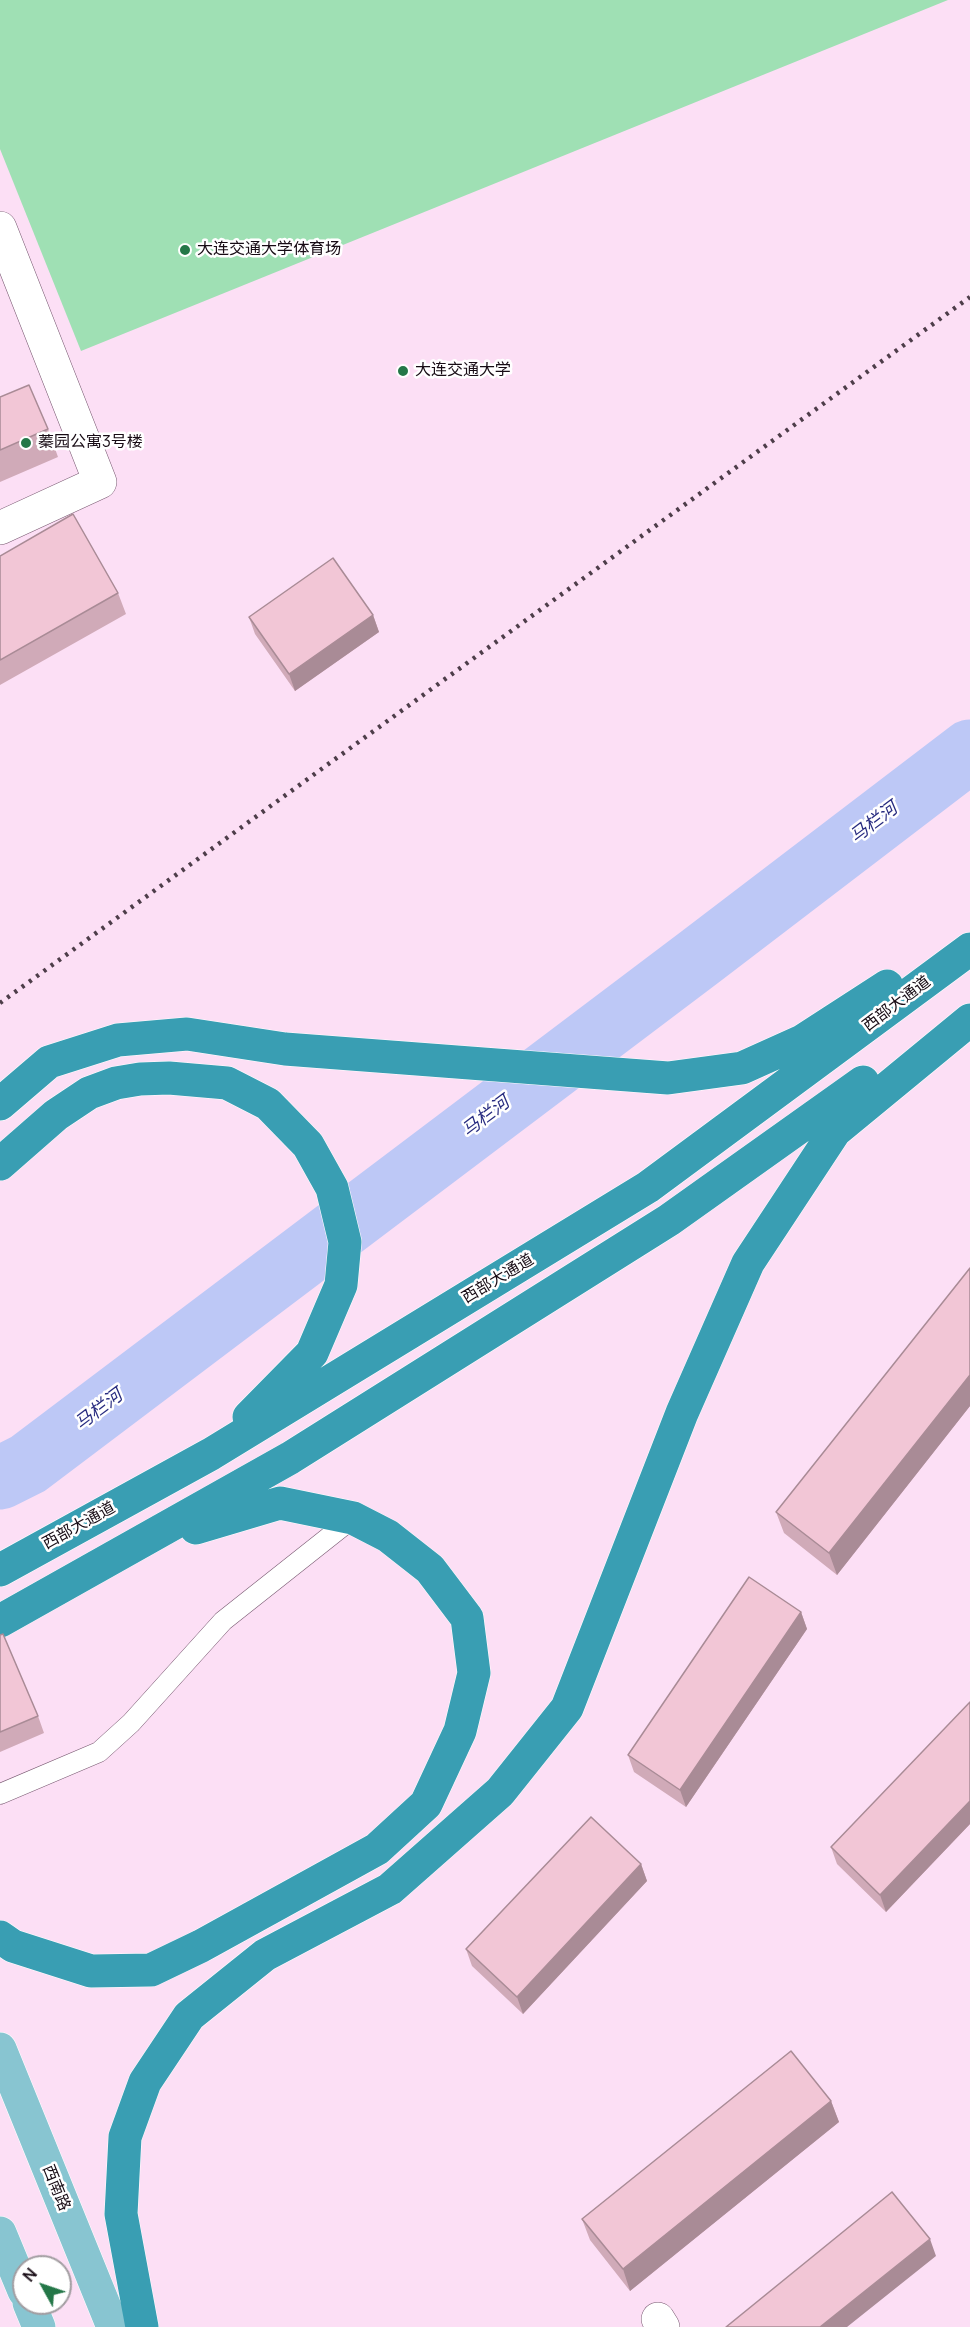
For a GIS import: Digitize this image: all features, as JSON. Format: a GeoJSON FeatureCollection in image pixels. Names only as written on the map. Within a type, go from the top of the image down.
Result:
{"type":"FeatureCollection","features":[{"type":"Feature","properties":{"kind":"highway"},"geometry":{"type":"LineString","coordinates":[[0,1104],[49,1062],[118,1041],[187,1034],[285,1049],[668,1078],[742,1068],[802,1041],[970,934]]}},
{"type":"Feature","properties":{"kind":"highway","name":"西部大通道"},"geometry":{"type":"LineString","coordinates":[[0,1570],[211,1454],[648,1187],[970,950]]}},
{"type":"Feature","properties":{"kind":"highway"},"geometry":{"type":"LineString","coordinates":[[0,1621],[290,1458],[669,1220],[970,1006]]}},
{"type":"Feature","properties":{"kind":"highway"},"geometry":{"type":"LineString","coordinates":[[142,2327],[121,2214],[125,2137],[145,2082],[189,2016],[265,1955],[390,1889],[500,1792],[567,1708],[682,1413],[748,1263],[835,1131],[970,1020]]}},
{"type":"Feature","properties":{"kind":"highway"},"geometry":{"type":"LineString","coordinates":[[0,1164],[56,1115],[89,1093],[116,1083],[140,1079],[169,1078],[227,1083],[268,1104],[308,1145],[332,1188],[345,1242],[341,1285],[312,1353],[211,1454]]}},
{"type":"Feature","properties":{"kind":"highway"},"geometry":{"type":"LineString","coordinates":[[0,1937],[13,1946],[91,1971],[151,1970],[201,1946],[377,1849],[426,1804],[460,1731],[474,1673],[467,1618],[430,1569],[388,1536],[353,1518],[280,1503],[223,1518],[120,1554]]}},
{"type":"Feature","properties":{"kind":"main road","name":"西南路"},"geometry":{"type":"LineString","coordinates":[[0,2049],[113,2327]]}},
{"type":"Feature","properties":{"kind":"main road"},"geometry":{"type":"LineString","coordinates":[[0,2233],[12,2262]]}},
{"type":"Feature","properties":{"kind":"street"},"geometry":{"type":"LineString","coordinates":[[0,228],[100,482],[0,528]]}},
{"type":"Feature","properties":{"kind":"lane"},"geometry":{"type":"LineString","coordinates":[[0,1794],[99,1752],[131,1723],[223,1621],[353,1518]]}},
{"type":"Feature","properties":{"kind":"green space","name":"大连交通大学体育场"},"geometry":{"type":"Polygon","coordinates":[[[0,0],[948,0],[81,351],[0,149],[0,0]]]}},
{"type":"Feature","properties":{"kind":"building"},"geometry":{"type":"Polygon","coordinates":[[[29,385],[48,429],[0,450],[0,397],[29,385]]]}},
{"type":"Feature","properties":{"kind":"building"},"geometry":{"type":"Polygon","coordinates":[[[73,514],[118,593],[0,660],[0,556],[73,514]]]}},
{"type":"Feature","properties":{"kind":"building"},"geometry":{"type":"Polygon","coordinates":[[[333,558],[373,615],[289,674],[249,617],[333,558]]]}},
{"type":"Feature","properties":{"kind":"building"},"geometry":{"type":"Polygon","coordinates":[[[970,1268],[970,1375],[829,1553],[776,1512],[970,1268]]]}},
{"type":"Feature","properties":{"kind":"building"},"geometry":{"type":"Polygon","coordinates":[[[749,1577],[801,1612],[680,1790],[628,1755],[749,1577]]]}},
{"type":"Feature","properties":{"kind":"building"},"geometry":{"type":"Polygon","coordinates":[[[3,1634],[38,1716],[0,1732],[0,1635],[3,1634]]]}},
{"type":"Feature","properties":{"kind":"building"},"geometry":{"type":"Polygon","coordinates":[[[970,1702],[970,1801],[880,1895],[831,1847],[970,1702]]]}},
{"type":"Feature","properties":{"kind":"building"},"geometry":{"type":"Polygon","coordinates":[[[591,1817],[641,1864],[517,1997],[466,1949],[591,1817]]]}},
{"type":"Feature","properties":{"kind":"building"},"geometry":{"type":"Polygon","coordinates":[[[791,2051],[831,2101],[623,2269],[582,2219],[791,2051]]]}},
{"type":"Feature","properties":{"kind":"building"},"geometry":{"type":"Polygon","coordinates":[[[892,2192],[930,2239],[820,2327],[726,2327],[892,2192]]]}},
{"type":"Feature","properties":{"kind":"waterway","name":"马栏河"},"geometry":{"type":"LineString","coordinates":[[0,1478],[28,1464],[970,751]]}},
{"type":"Feature","properties":{"kind":"railway"},"geometry":{"type":"LineString","coordinates":[[0,1003],[970,297]]}},
{"type":"Feature","properties":{"kind":"place","name":"大连交通大学体育场"},"geometry":{"type":"Point","coordinates":[185,250]}},
{"type":"Feature","properties":{"kind":"place","name":"大连交通大学"},"geometry":{"type":"Point","coordinates":[403,371]}},
{"type":"Feature","properties":{"kind":"place","name":"蓁园公寓3号楼"},"geometry":{"type":"Point","coordinates":[26,443]}}]}
